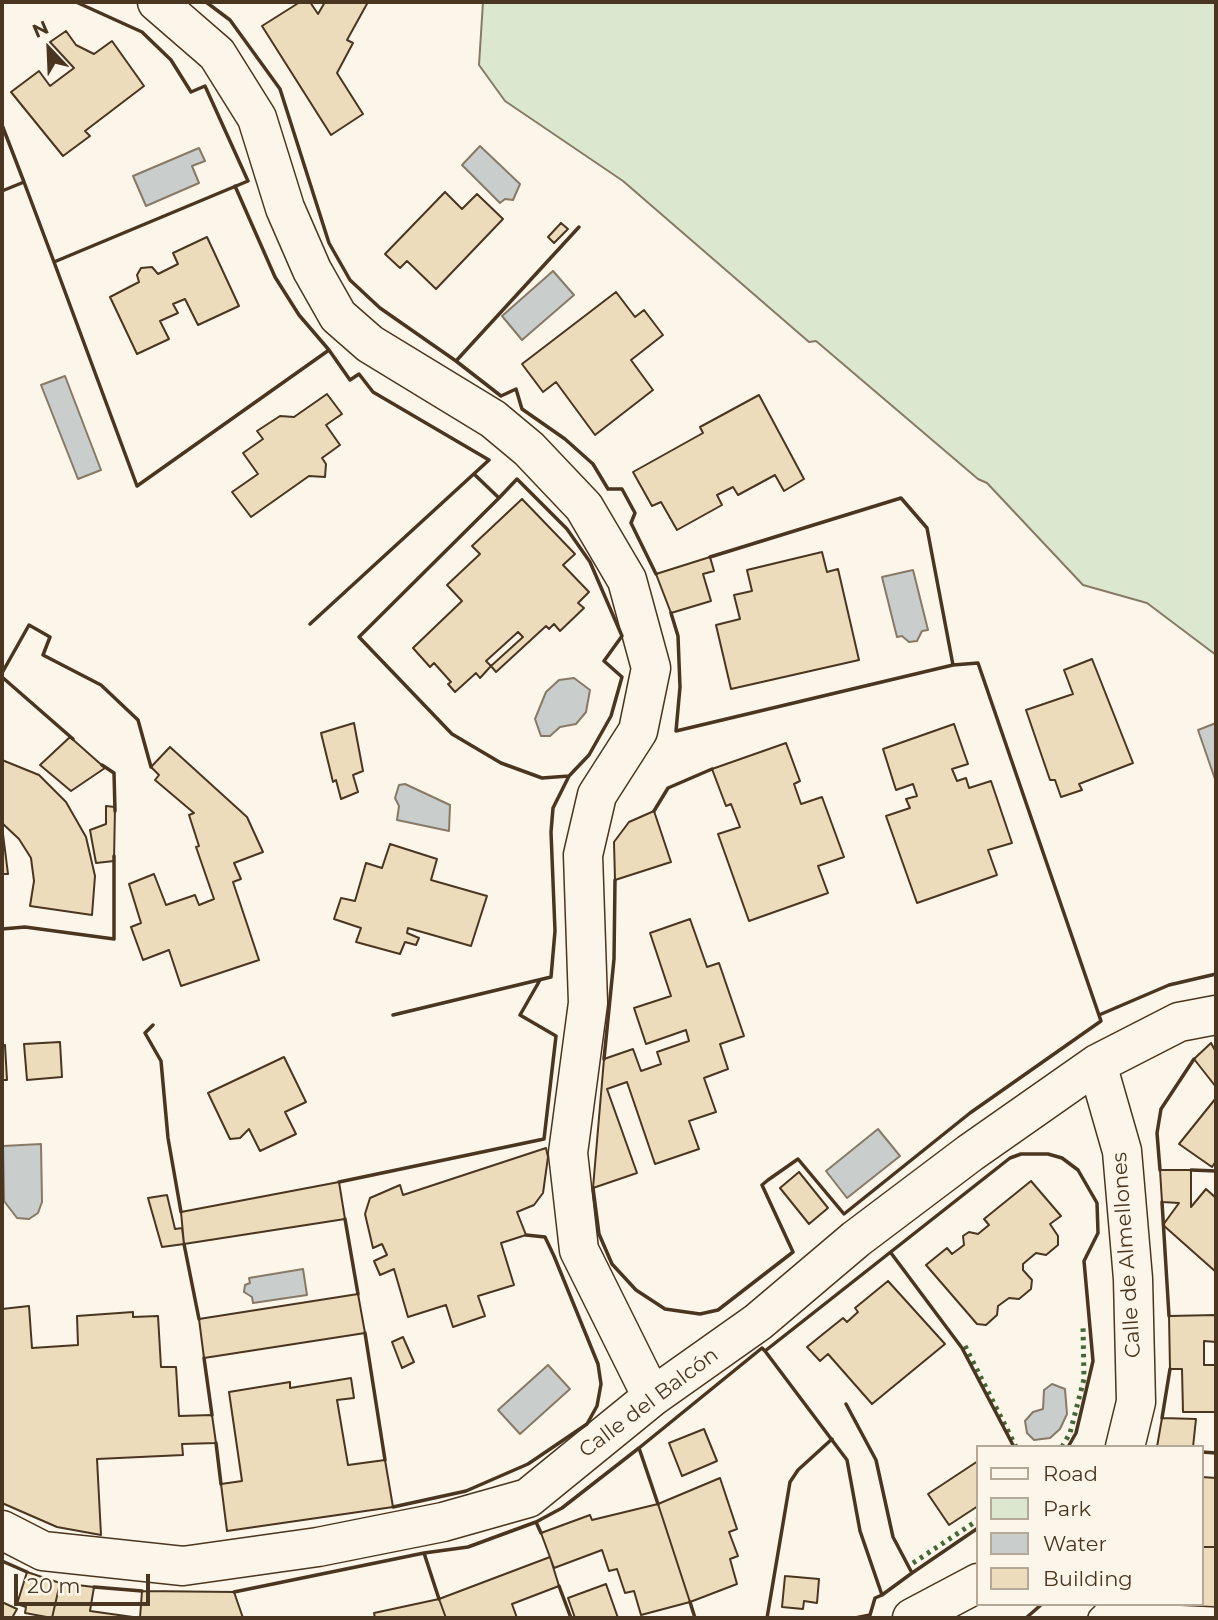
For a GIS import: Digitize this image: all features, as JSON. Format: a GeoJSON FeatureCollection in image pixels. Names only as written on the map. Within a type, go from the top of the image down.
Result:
{"type":"FeatureCollection","features":[{"type":"Feature","properties":{"kind":"street"},"geometry":{"type":"LineString","coordinates":[[157,2],[216,54],[257,118],[285,208],[312,270],[338,316],[370,344],[493,419],[530,449],[584,507],[627,580],[650,668],[638,731],[597,795],[583,855],[588,1003],[568,1153],[579,1250],[652,1397]]}},
{"type":"Feature","properties":{"kind":"street","name":"Calle del Balcón"},"geometry":{"type":"LineString","coordinates":[[2,1530],[43,1550],[183,1566],[331,1545],[443,1522],[528,1498],[652,1397],[758,1322],[856,1239],[970,1153],[1097,1064],[1179,1022],[1216,1015]]}},
{"type":"Feature","properties":{"kind":"street","name":"Calle de Almellones"},"geometry":{"type":"LineString","coordinates":[[1097,1064],[1122,1151],[1133,1279],[1136,1402],[1125,1445]]}},
{"type":"Feature","properties":{"kind":"street"},"geometry":{"type":"LineString","coordinates":[[912,1618],[976,1585]]}},
{"type":"Feature","properties":{"kind":"street"},"geometry":{"type":"LineString","coordinates":[[951,1618],[976,1585]]}},
{"type":"Feature","properties":{"kind":"lane"},"geometry":{"type":"LineString","coordinates":[[1099,1618],[1104,1613],[1212,1618]]}},
{"type":"Feature","properties":{"kind":"green space"},"geometry":{"type":"Polygon","coordinates":[[[483,2],[1216,2],[1216,655],[1147,603],[1083,585],[987,483],[978,479],[816,341],[809,342],[623,181],[505,101],[479,65],[483,2]]]}},
{"type":"Feature","properties":{"kind":"water"},"geometry":{"type":"Polygon","coordinates":[[[480,146],[520,184],[513,200],[505,199],[500,203],[462,165],[480,146]]]}},
{"type":"Feature","properties":{"kind":"water"},"geometry":{"type":"Polygon","coordinates":[[[199,148],[205,161],[192,166],[199,183],[146,206],[133,176],[199,148]]]}},
{"type":"Feature","properties":{"kind":"water"},"geometry":{"type":"Polygon","coordinates":[[[553,271],[574,295],[522,340],[502,316],[553,271]]]}},
{"type":"Feature","properties":{"kind":"water"},"geometry":{"type":"Polygon","coordinates":[[[65,376],[101,470],[78,479],[41,385],[65,376]]]}},
{"type":"Feature","properties":{"kind":"water"},"geometry":{"type":"Polygon","coordinates":[[[913,570],[928,630],[922,631],[917,641],[909,642],[902,636],[897,637],[882,577],[913,570]]]}},
{"type":"Feature","properties":{"kind":"water"},"geometry":{"type":"Polygon","coordinates":[[[574,678],[590,690],[586,712],[576,724],[560,727],[550,736],[541,736],[535,719],[546,692],[559,680],[574,678]]]}},
{"type":"Feature","properties":{"kind":"water"},"geometry":{"type":"Polygon","coordinates":[[[1216,723],[1216,782],[1198,730],[1216,723]]]}},
{"type":"Feature","properties":{"kind":"water"},"geometry":{"type":"Polygon","coordinates":[[[405,784],[450,805],[449,831],[397,820],[399,806],[395,798],[399,785],[405,784]]]}},
{"type":"Feature","properties":{"kind":"water"},"geometry":{"type":"Polygon","coordinates":[[[878,1129],[900,1156],[847,1198],[826,1171],[878,1129]]]}},
{"type":"Feature","properties":{"kind":"water"},"geometry":{"type":"Polygon","coordinates":[[[41,1144],[42,1202],[38,1213],[29,1219],[17,1218],[4,1201],[3,1146],[41,1144]]]}},
{"type":"Feature","properties":{"kind":"water"},"geometry":{"type":"Polygon","coordinates":[[[303,1269],[307,1295],[253,1303],[252,1297],[244,1292],[245,1285],[250,1283],[249,1278],[303,1269]]]}},
{"type":"Feature","properties":{"kind":"water"},"geometry":{"type":"Polygon","coordinates":[[[548,1365],[570,1389],[520,1434],[498,1410],[548,1365]]]}},
{"type":"Feature","properties":{"kind":"water"},"geometry":{"type":"Polygon","coordinates":[[[1052,1384],[1065,1389],[1067,1414],[1060,1429],[1050,1438],[1034,1440],[1027,1433],[1025,1421],[1033,1412],[1043,1409],[1044,1390],[1052,1384]]]}},
{"type":"Feature","properties":{"kind":"building"},"geometry":{"type":"Polygon","coordinates":[[[300,2],[310,2],[318,14],[325,2],[368,2],[347,40],[353,43],[337,73],[363,114],[331,135],[262,26],[300,2]]]}},
{"type":"Feature","properties":{"kind":"building"},"geometry":{"type":"Polygon","coordinates":[[[66,31],[76,45],[94,54],[112,41],[144,86],[85,131],[90,136],[63,156],[11,92],[39,71],[50,86],[74,68],[50,42],[66,31]]]}},
{"type":"Feature","properties":{"kind":"building"},"geometry":{"type":"Polygon","coordinates":[[[445,192],[462,209],[477,194],[503,219],[436,289],[407,261],[400,268],[385,254],[445,192]]]}},
{"type":"Feature","properties":{"kind":"building"},"geometry":{"type":"Polygon","coordinates":[[[561,223],[568,229],[554,243],[548,237],[561,223]]]}},
{"type":"Feature","properties":{"kind":"building"},"geometry":{"type":"Polygon","coordinates":[[[207,237],[239,306],[198,325],[185,299],[173,304],[178,313],[160,321],[169,339],[137,354],[110,297],[139,282],[137,275],[141,268],[152,267],[158,274],[178,264],[173,253],[207,237]]]}},
{"type":"Feature","properties":{"kind":"building"},"geometry":{"type":"Polygon","coordinates":[[[616,292],[635,317],[644,310],[663,335],[631,360],[653,390],[595,435],[556,382],[543,392],[522,364],[616,292]]]}},
{"type":"Feature","properties":{"kind":"building"},"geometry":{"type":"Polygon","coordinates":[[[327,394],[342,414],[326,425],[340,445],[322,458],[326,464],[325,477],[309,476],[251,517],[232,492],[258,474],[243,453],[263,439],[257,431],[280,416],[294,417],[327,394]]]}},
{"type":"Feature","properties":{"kind":"building"},"geometry":{"type":"Polygon","coordinates":[[[759,395],[804,479],[784,491],[775,475],[738,495],[733,487],[717,495],[722,505],[677,530],[661,502],[652,506],[633,472],[703,433],[700,427],[759,395]]]}},
{"type":"Feature","properties":{"kind":"building"},"geometry":{"type":"Polygon","coordinates":[[[522,499],[575,554],[563,565],[589,592],[578,603],[584,608],[560,631],[554,624],[549,629],[546,626],[496,672],[491,666],[480,678],[476,673],[455,692],[448,684],[451,682],[434,663],[430,667],[413,648],[462,601],[447,585],[480,554],[472,546],[522,499]],[[518,632],[486,661],[491,666],[523,637],[518,632]]]}},
{"type":"Feature","properties":{"kind":"building"},"geometry":{"type":"Polygon","coordinates":[[[822,552],[827,572],[838,569],[859,660],[731,689],[716,625],[740,619],[734,595],[752,591],[747,570],[822,552]]]}},
{"type":"Feature","properties":{"kind":"building"},"geometry":{"type":"Polygon","coordinates":[[[710,557],[714,571],[703,574],[711,601],[671,613],[656,574],[710,557]]]}},
{"type":"Feature","properties":{"kind":"building"},"geometry":{"type":"Polygon","coordinates":[[[1092,659],[1133,763],[1079,784],[1082,790],[1061,797],[1055,780],[1050,780],[1026,710],[1073,694],[1064,670],[1092,659]]]}},
{"type":"Feature","properties":{"kind":"building"},"geometry":{"type":"Polygon","coordinates":[[[354,723],[363,771],[353,775],[358,792],[341,799],[336,780],[333,782],[321,733],[354,723]]]}},
{"type":"Feature","properties":{"kind":"building"},"geometry":{"type":"Polygon","coordinates":[[[954,724],[968,764],[952,769],[957,781],[966,778],[969,788],[991,781],[1012,843],[988,850],[997,875],[917,903],[886,816],[910,808],[906,799],[917,796],[913,784],[896,790],[883,749],[954,724]]]}},
{"type":"Feature","properties":{"kind":"building"},"geometry":{"type":"Polygon","coordinates":[[[70,737],[105,768],[71,791],[40,765],[70,737]]]}},
{"type":"Feature","properties":{"kind":"building"},"geometry":{"type":"Polygon","coordinates":[[[786,743],[800,781],[794,784],[801,804],[822,797],[844,857],[818,866],[828,893],[749,921],[718,834],[740,827],[731,804],[726,806],[712,769],[786,743]]]}},
{"type":"Feature","properties":{"kind":"building"},"geometry":{"type":"Polygon","coordinates":[[[170,747],[247,817],[263,852],[234,863],[241,879],[233,882],[259,960],[181,986],[169,950],[143,960],[131,927],[141,923],[129,884],[154,874],[166,905],[195,895],[199,905],[214,899],[196,847],[199,846],[189,815],[194,813],[155,780],[159,775],[151,767],[170,747]]]}},
{"type":"Feature","properties":{"kind":"building"},"geometry":{"type":"Polygon","coordinates":[[[2,760],[39,775],[66,802],[86,837],[95,876],[92,915],[30,906],[34,881],[31,858],[19,839],[2,823],[2,760]]]}},
{"type":"Feature","properties":{"kind":"building"},"geometry":{"type":"Polygon","coordinates":[[[106,806],[115,807],[114,861],[96,863],[90,830],[106,824],[106,806]]]}},
{"type":"Feature","properties":{"kind":"building"},"geometry":{"type":"Polygon","coordinates":[[[654,811],[671,862],[615,880],[614,842],[629,822],[654,811]]]}},
{"type":"Feature","properties":{"kind":"building"},"geometry":{"type":"Polygon","coordinates":[[[2,826],[8,874],[2,874],[2,826]]]}},
{"type":"Feature","properties":{"kind":"building"},"geometry":{"type":"Polygon","coordinates":[[[390,844],[437,859],[431,880],[487,896],[471,946],[408,928],[407,933],[419,938],[416,945],[405,942],[400,954],[356,942],[361,928],[334,919],[341,898],[355,901],[366,863],[382,868],[390,844]]]}},
{"type":"Feature","properties":{"kind":"building"},"geometry":{"type":"Polygon","coordinates":[[[690,919],[707,967],[719,963],[744,1036],[720,1044],[728,1069],[704,1078],[716,1112],[689,1121],[699,1149],[655,1164],[627,1082],[607,1089],[637,1173],[593,1188],[604,1059],[633,1049],[641,1071],[661,1064],[657,1052],[689,1041],[686,1030],[646,1044],[634,1008],[671,996],[650,933],[690,919]]]}},
{"type":"Feature","properties":{"kind":"building"},"geometry":{"type":"Polygon","coordinates":[[[60,1042],[62,1077],[27,1080],[24,1044],[60,1042]]]}},
{"type":"Feature","properties":{"kind":"building"},"geometry":{"type":"Polygon","coordinates":[[[1211,1043],[1216,1052],[1216,1087],[1194,1059],[1211,1043]]]}},
{"type":"Feature","properties":{"kind":"building"},"geometry":{"type":"Polygon","coordinates":[[[5,1045],[7,1080],[2,1080],[2,1046],[5,1045]]]}},
{"type":"Feature","properties":{"kind":"building"},"geometry":{"type":"Polygon","coordinates":[[[284,1057],[306,1102],[285,1112],[296,1134],[260,1151],[249,1129],[240,1138],[230,1139],[208,1093],[284,1057]]]}},
{"type":"Feature","properties":{"kind":"building"},"geometry":{"type":"Polygon","coordinates":[[[1216,1098],[1216,1161],[1212,1167],[1179,1144],[1216,1098]]]}},
{"type":"Feature","properties":{"kind":"building"},"geometry":{"type":"Polygon","coordinates":[[[546,1148],[548,1157],[543,1193],[534,1205],[517,1212],[526,1235],[501,1243],[514,1285],[478,1296],[485,1316],[453,1327],[446,1305],[408,1317],[394,1269],[380,1275],[374,1261],[387,1255],[382,1244],[373,1248],[365,1214],[370,1198],[400,1185],[403,1195],[546,1148]]]}},
{"type":"Feature","properties":{"kind":"building"},"geometry":{"type":"Polygon","coordinates":[[[1160,1170],[1191,1170],[1191,1207],[1206,1189],[1216,1198],[1216,1272],[1163,1225],[1179,1203],[1162,1202],[1160,1170]]]}},
{"type":"Feature","properties":{"kind":"building"},"geometry":{"type":"Polygon","coordinates":[[[799,1172],[828,1208],[809,1224],[780,1188],[799,1172]]]}},
{"type":"Feature","properties":{"kind":"building"},"geometry":{"type":"Polygon","coordinates":[[[1031,1181],[1061,1216],[1050,1224],[1058,1236],[1058,1245],[1046,1255],[1036,1253],[1023,1264],[1023,1270],[1032,1280],[1031,1289],[1019,1299],[1009,1298],[998,1306],[997,1315],[986,1325],[977,1324],[926,1265],[947,1248],[952,1254],[964,1245],[963,1236],[969,1232],[978,1234],[989,1225],[984,1219],[1031,1181]]]}},
{"type":"Feature","properties":{"kind":"building"},"geometry":{"type":"Polygon","coordinates":[[[339,1182],[345,1219],[184,1244],[181,1212],[339,1182]]]}},
{"type":"Feature","properties":{"kind":"building"},"geometry":{"type":"Polygon","coordinates":[[[167,1195],[175,1229],[182,1228],[184,1244],[162,1247],[148,1198],[167,1195]]]}},
{"type":"Feature","properties":{"kind":"building"},"geometry":{"type":"Polygon","coordinates":[[[888,1281],[945,1344],[872,1404],[828,1354],[820,1361],[807,1347],[843,1318],[847,1322],[858,1312],[855,1308],[888,1281]]]}},
{"type":"Feature","properties":{"kind":"building"},"geometry":{"type":"Polygon","coordinates":[[[358,1294],[365,1333],[204,1358],[199,1319],[358,1294]]]}},
{"type":"Feature","properties":{"kind":"building"},"geometry":{"type":"Polygon","coordinates":[[[29,1306],[32,1348],[78,1345],[77,1316],[133,1312],[133,1317],[158,1316],[161,1367],[176,1367],[179,1416],[212,1415],[216,1443],[182,1444],[183,1455],[97,1459],[101,1535],[57,1527],[2,1503],[2,1309],[29,1306]]]}},
{"type":"Feature","properties":{"kind":"building"},"geometry":{"type":"Polygon","coordinates":[[[1216,1315],[1216,1342],[1204,1341],[1204,1365],[1216,1365],[1216,1412],[1183,1412],[1182,1369],[1170,1369],[1169,1316],[1216,1315]]]}},
{"type":"Feature","properties":{"kind":"building"},"geometry":{"type":"Polygon","coordinates":[[[403,1337],[414,1362],[402,1368],[392,1342],[403,1337]]]}},
{"type":"Feature","properties":{"kind":"building"},"geometry":{"type":"Polygon","coordinates":[[[351,1378],[354,1398],[337,1400],[348,1465],[385,1460],[393,1507],[227,1531],[221,1484],[242,1481],[229,1392],[290,1382],[290,1388],[351,1378]]]}},
{"type":"Feature","properties":{"kind":"building"},"geometry":{"type":"Polygon","coordinates":[[[1162,1418],[1196,1419],[1193,1445],[1157,1445],[1162,1418]]]}},
{"type":"Feature","properties":{"kind":"building"},"geometry":{"type":"Polygon","coordinates":[[[704,1429],[717,1461],[682,1476],[669,1443],[704,1429]]]}},
{"type":"Feature","properties":{"kind":"building"},"geometry":{"type":"Polygon","coordinates":[[[976,1462],[976,1507],[949,1525],[928,1494],[976,1462]]]}},
{"type":"Feature","properties":{"kind":"building"},"geometry":{"type":"Polygon","coordinates":[[[1204,1477],[1216,1478],[1216,1547],[1204,1547],[1204,1477]]]}},
{"type":"Feature","properties":{"kind":"building"},"geometry":{"type":"Polygon","coordinates":[[[720,1478],[737,1529],[729,1532],[738,1556],[730,1559],[737,1584],[690,1602],[658,1504],[720,1478]]]}},
{"type":"Feature","properties":{"kind":"building"},"geometry":{"type":"Polygon","coordinates":[[[658,1504],[690,1602],[641,1615],[634,1591],[625,1593],[617,1569],[609,1571],[602,1550],[554,1568],[541,1533],[590,1515],[592,1520],[658,1504]]]}},
{"type":"Feature","properties":{"kind":"building"},"geometry":{"type":"Polygon","coordinates":[[[1204,1547],[1216,1547],[1216,1618],[1135,1606],[1204,1606],[1204,1547]]]}},
{"type":"Feature","properties":{"kind":"building"},"geometry":{"type":"Polygon","coordinates":[[[550,1557],[559,1586],[512,1604],[517,1618],[446,1618],[439,1599],[550,1557]]]}},
{"type":"Feature","properties":{"kind":"building"},"geometry":{"type":"Polygon","coordinates":[[[27,1572],[60,1583],[52,1618],[25,1613],[26,1607],[17,1604],[27,1572]]]}},
{"type":"Feature","properties":{"kind":"building"},"geometry":{"type":"Polygon","coordinates":[[[785,1576],[819,1579],[817,1603],[804,1601],[803,1609],[782,1607],[785,1576]]]}},
{"type":"Feature","properties":{"kind":"building"},"geometry":{"type":"Polygon","coordinates":[[[60,1583],[94,1587],[90,1611],[140,1618],[52,1618],[60,1583]]]}},
{"type":"Feature","properties":{"kind":"building"},"geometry":{"type":"Polygon","coordinates":[[[606,1584],[618,1618],[575,1618],[568,1598],[606,1584]]]}},
{"type":"Feature","properties":{"kind":"building"},"geometry":{"type":"Polygon","coordinates":[[[142,1591],[234,1592],[243,1618],[140,1618],[142,1591]]]}},
{"type":"Feature","properties":{"kind":"building"},"geometry":{"type":"Polygon","coordinates":[[[439,1599],[446,1618],[375,1618],[374,1613],[439,1599]]]}},
{"type":"Feature","properties":{"kind":"building"},"geometry":{"type":"Polygon","coordinates":[[[2,1602],[17,1609],[12,1618],[2,1618],[2,1602]]]}},
{"type":"Feature","properties":{"kind":"hedge"},"geometry":{"type":"LineString","coordinates":[[1063,1445],[1070,1433],[1084,1379],[1083,1326]]}},
{"type":"Feature","properties":{"kind":"hedge"},"geometry":{"type":"LineString","coordinates":[[965,1346],[1015,1445]]}},
{"type":"Feature","properties":{"kind":"hedge"},"geometry":{"type":"LineString","coordinates":[[913,1563],[976,1521]]}},
{"type":"Feature","properties":{"kind":"wall"},"geometry":{"type":"LineString","coordinates":[[24,182],[54,262],[248,181],[205,86],[191,92],[171,60],[142,32],[76,2]]}},
{"type":"Feature","properties":{"kind":"wall"},"geometry":{"type":"LineString","coordinates":[[206,2],[230,20],[280,89],[329,243],[350,280],[380,308],[456,361]]}},
{"type":"Feature","properties":{"kind":"wall"},"geometry":{"type":"LineString","coordinates":[[2,125],[24,182],[2,191]]}},
{"type":"Feature","properties":{"kind":"wall"},"geometry":{"type":"LineString","coordinates":[[54,262],[137,486],[329,350],[299,315],[275,277],[235,186]]}},
{"type":"Feature","properties":{"kind":"wall"},"geometry":{"type":"LineString","coordinates":[[579,227],[456,361],[501,396],[516,389],[522,409],[565,439],[593,464],[608,489],[622,489],[635,513],[631,523],[656,574]]}},
{"type":"Feature","properties":{"kind":"wall"},"geometry":{"type":"LineString","coordinates":[[310,624],[489,460],[373,392],[359,374],[350,380],[329,350]]}},
{"type":"Feature","properties":{"kind":"wall"},"geometry":{"type":"LineString","coordinates":[[474,474],[499,498],[517,479],[567,529],[590,562],[622,636],[604,661],[622,677],[611,716],[589,755],[569,776],[542,778],[501,763],[452,734],[359,637],[499,498]]}},
{"type":"Feature","properties":{"kind":"wall"},"geometry":{"type":"LineString","coordinates":[[671,613],[678,636],[680,687],[676,731],[953,665],[927,528],[901,498],[710,557]]}},
{"type":"Feature","properties":{"kind":"wall"},"geometry":{"type":"LineString","coordinates":[[2,673],[29,625],[50,637],[43,655],[101,685],[138,720],[151,767]]}},
{"type":"Feature","properties":{"kind":"wall"},"geometry":{"type":"LineString","coordinates":[[593,1188],[599,1234],[612,1264],[636,1290],[665,1309],[700,1314],[718,1310],[793,1252],[762,1185],[768,1180],[798,1159],[844,1214],[970,1113],[1101,1021],[978,663],[953,665]]}},
{"type":"Feature","properties":{"kind":"wall"},"geometry":{"type":"LineString","coordinates":[[2,677],[73,739]]}},
{"type":"Feature","properties":{"kind":"wall"},"geometry":{"type":"LineString","coordinates":[[102,765],[114,773],[115,811]]}},
{"type":"Feature","properties":{"kind":"wall"},"geometry":{"type":"LineString","coordinates":[[654,811],[668,788],[712,769]]}},
{"type":"Feature","properties":{"kind":"wall"},"geometry":{"type":"LineString","coordinates":[[393,1015],[551,977],[555,931],[551,832],[553,808],[569,776]]}},
{"type":"Feature","properties":{"kind":"wall"},"geometry":{"type":"LineString","coordinates":[[2,929],[25,927],[114,939],[114,856]]}},
{"type":"Feature","properties":{"kind":"wall"},"geometry":{"type":"LineString","coordinates":[[604,1059],[614,959],[615,880]]}},
{"type":"Feature","properties":{"kind":"wall"},"geometry":{"type":"LineString","coordinates":[[1099,1015],[1169,985],[1216,974]]}},
{"type":"Feature","properties":{"kind":"wall"},"geometry":{"type":"LineString","coordinates":[[339,1182],[544,1139],[556,1036],[520,1015],[540,980]]}},
{"type":"Feature","properties":{"kind":"wall"},"geometry":{"type":"LineString","coordinates":[[153,1025],[145,1033],[161,1061],[168,1138],[181,1212]]}},
{"type":"Feature","properties":{"kind":"wall"},"geometry":{"type":"LineString","coordinates":[[1160,1170],[1157,1133],[1161,1109],[1194,1059]]}},
{"type":"Feature","properties":{"kind":"wall"},"geometry":{"type":"LineString","coordinates":[[912,1573],[882,1595],[860,1531],[847,1460],[765,1351],[1010,1158],[1021,1154],[1048,1154],[1062,1158],[1078,1170],[1097,1203],[1098,1233],[1084,1261],[1093,1361],[1076,1433],[1069,1445]]}},
{"type":"Feature","properties":{"kind":"wall"},"geometry":{"type":"LineString","coordinates":[[1191,1170],[1216,1171]]}},
{"type":"Feature","properties":{"kind":"wall"},"geometry":{"type":"LineString","coordinates":[[1162,1202],[1169,1316]]}},
{"type":"Feature","properties":{"kind":"wall"},"geometry":{"type":"LineString","coordinates":[[345,1219],[358,1294]]}},
{"type":"Feature","properties":{"kind":"wall"},"geometry":{"type":"LineString","coordinates":[[393,1507],[466,1491],[528,1464],[587,1424],[597,1406],[601,1384],[598,1364],[554,1256],[545,1237],[526,1235]]}},
{"type":"Feature","properties":{"kind":"wall"},"geometry":{"type":"LineString","coordinates":[[184,1244],[199,1319]]}},
{"type":"Feature","properties":{"kind":"wall"},"geometry":{"type":"LineString","coordinates":[[891,1253],[962,1348],[1013,1445]]}},
{"type":"Feature","properties":{"kind":"wall"},"geometry":{"type":"LineString","coordinates":[[365,1333],[385,1460]]}},
{"type":"Feature","properties":{"kind":"wall"},"geometry":{"type":"LineString","coordinates":[[658,1504],[639,1448],[762,1348],[765,1351]]}},
{"type":"Feature","properties":{"kind":"wall"},"geometry":{"type":"LineString","coordinates":[[204,1358],[212,1415]]}},
{"type":"Feature","properties":{"kind":"wall"},"geometry":{"type":"LineString","coordinates":[[1162,1418],[1170,1369]]}},
{"type":"Feature","properties":{"kind":"wall"},"geometry":{"type":"LineString","coordinates":[[846,1404],[876,1460],[893,1537],[912,1573],[976,1529]]}},
{"type":"Feature","properties":{"kind":"wall"},"geometry":{"type":"LineString","coordinates":[[767,1618],[790,1482],[798,1470],[832,1439]]}},
{"type":"Feature","properties":{"kind":"wall"},"geometry":{"type":"LineString","coordinates":[[216,1443],[221,1484]]}},
{"type":"Feature","properties":{"kind":"wall"},"geometry":{"type":"LineString","coordinates":[[541,1533],[536,1522],[562,1508],[639,1448]]}},
{"type":"Feature","properties":{"kind":"wall"},"geometry":{"type":"LineString","coordinates":[[1204,1452],[1216,1453]]}},
{"type":"Feature","properties":{"kind":"wall"},"geometry":{"type":"LineString","coordinates":[[439,1599],[424,1553],[468,1547],[536,1522]]}},
{"type":"Feature","properties":{"kind":"wall"},"geometry":{"type":"LineString","coordinates":[[234,1592],[424,1553]]}},
{"type":"Feature","properties":{"kind":"wall"},"geometry":{"type":"LineString","coordinates":[[2,1561],[27,1572]]}},
{"type":"Feature","properties":{"kind":"wall"},"geometry":{"type":"LineString","coordinates":[[559,1586],[571,1618]]}},
{"type":"Feature","properties":{"kind":"wall"},"geometry":{"type":"LineString","coordinates":[[94,1587],[142,1591]]}},
{"type":"Feature","properties":{"kind":"wall"},"geometry":{"type":"LineString","coordinates":[[855,1618],[870,1615],[875,1598],[882,1595]]}},
{"type":"Feature","properties":{"kind":"wall"},"geometry":{"type":"LineString","coordinates":[[690,1602],[695,1618]]}},
{"type":"Feature","properties":{"kind":"wall"},"geometry":{"type":"LineString","coordinates":[[1026,1618],[1040,1606]]}}]}
